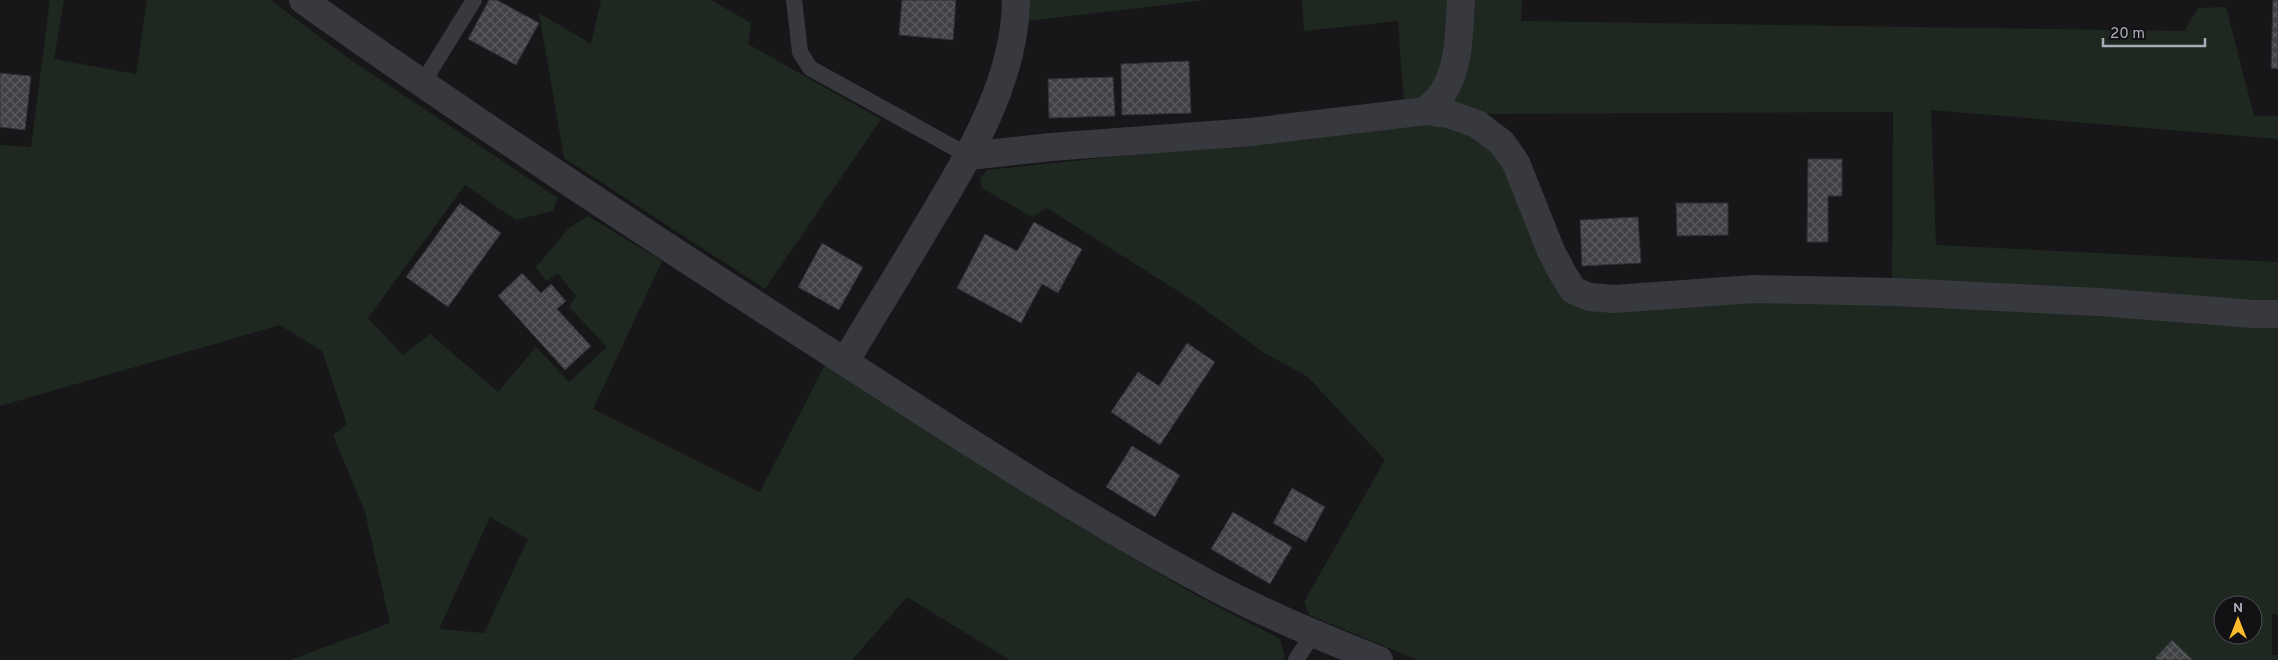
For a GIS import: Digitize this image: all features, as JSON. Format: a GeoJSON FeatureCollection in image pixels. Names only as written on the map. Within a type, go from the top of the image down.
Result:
{"type":"FeatureCollection","features":[{"type":"Feature","properties":{"kind":"street"},"geometry":{"type":"LineString","coordinates":[[303,0],[422,84],[666,246],[1061,500],[1196,578],[1313,634],[1379,660]]}},
{"type":"Feature","properties":{"kind":"street"},"geometry":{"type":"LineString","coordinates":[[845,362],[969,156],[999,89],[1016,25],[1016,0]]}},
{"type":"Feature","properties":{"kind":"street"},"geometry":{"type":"LineString","coordinates":[[1426,111],[1442,94],[1453,72],[1458,50],[1461,0]]}},
{"type":"Feature","properties":{"kind":"street"},"geometry":{"type":"LineString","coordinates":[[969,156],[1051,147],[1252,132],[1426,111],[1448,114],[1477,124],[1502,143],[1520,171],[1551,251],[1569,284],[1573,290],[1589,297],[1614,299],[1753,289],[1828,290],[2100,302],[2254,314],[2278,314]]}},
{"type":"Feature","properties":{"kind":"lane"},"geometry":{"type":"LineString","coordinates":[[422,84],[474,0]]}},
{"type":"Feature","properties":{"kind":"lane"},"geometry":{"type":"LineString","coordinates":[[794,0],[800,52],[810,68],[969,156]]}},
{"type":"Feature","properties":{"kind":"lane"},"geometry":{"type":"LineString","coordinates":[[1296,660],[1313,634]]}},
{"type":"Feature","properties":{"kind":"shaded area"},"geometry":{"type":"Polygon","coordinates":[[[50,0],[64,0],[54,59],[136,74],[147,0],[271,0],[345,56],[558,198],[553,211],[516,220],[465,185],[368,318],[403,355],[430,334],[498,392],[536,347],[569,382],[607,347],[569,307],[576,296],[558,273],[546,281],[536,267],[569,228],[588,216],[662,261],[593,409],[760,492],[827,361],[905,410],[1049,509],[1194,594],[1280,639],[1285,658],[1282,660],[1010,660],[907,597],[852,660],[290,660],[390,623],[365,512],[333,435],[347,424],[322,351],[280,325],[0,406],[0,145],[31,147],[50,0]],[[490,517],[439,629],[484,633],[528,539],[490,517]]]}},
{"type":"Feature","properties":{"kind":"shaded area"},"geometry":{"type":"Polygon","coordinates":[[[601,0],[711,0],[751,23],[748,44],[881,119],[765,289],[564,158],[539,13],[591,44],[601,0]]]}},
{"type":"Feature","properties":{"kind":"shaded area"},"geometry":{"type":"Polygon","coordinates":[[[1026,0],[1207,0],[1027,21],[1026,0]]]}},
{"type":"Feature","properties":{"kind":"shaded area"},"geometry":{"type":"Polygon","coordinates":[[[1302,0],[1455,0],[1448,70],[1425,98],[1404,105],[1398,21],[1304,31],[1302,0]]]}},
{"type":"Feature","properties":{"kind":"shaded area"},"geometry":{"type":"Polygon","coordinates":[[[1466,0],[1522,0],[1521,21],[2184,31],[2198,8],[2226,7],[2254,116],[2278,116],[2278,139],[1931,110],[1936,245],[2278,262],[2278,306],[1892,284],[1893,112],[1475,114],[1450,102],[1466,0]]]}},
{"type":"Feature","properties":{"kind":"shaded area"},"geometry":{"type":"Polygon","coordinates":[[[1447,122],[1493,147],[1568,298],[1823,300],[2278,321],[2278,615],[2272,614],[2272,655],[2278,655],[2278,660],[1418,660],[1309,615],[1304,602],[1385,460],[1308,377],[1263,352],[1192,300],[1047,208],[1032,217],[982,188],[980,179],[987,170],[1447,122]]]}},
{"type":"Feature","properties":{"kind":"building"},"geometry":{"type":"Polygon","coordinates":[[[489,0],[497,0],[539,23],[516,65],[468,39],[489,0]]]}},
{"type":"Feature","properties":{"kind":"building"},"geometry":{"type":"Polygon","coordinates":[[[902,0],[956,0],[953,40],[899,35],[902,0]]]}},
{"type":"Feature","properties":{"kind":"building"},"geometry":{"type":"Polygon","coordinates":[[[2273,0],[2278,0],[2278,69],[2271,68],[2273,0]]]}},
{"type":"Feature","properties":{"kind":"building"},"geometry":{"type":"Polygon","coordinates":[[[1189,61],[1191,113],[1122,115],[1121,64],[1189,61]]]}},
{"type":"Feature","properties":{"kind":"building"},"geometry":{"type":"Polygon","coordinates":[[[0,73],[31,76],[25,130],[0,127],[0,73]]]}},
{"type":"Feature","properties":{"kind":"building"},"geometry":{"type":"Polygon","coordinates":[[[1113,77],[1115,116],[1049,118],[1048,79],[1113,77]]]}},
{"type":"Feature","properties":{"kind":"building"},"geometry":{"type":"Polygon","coordinates":[[[1808,159],[1842,159],[1842,196],[1828,196],[1828,242],[1807,242],[1808,159]]]}},
{"type":"Feature","properties":{"kind":"building"},"geometry":{"type":"Polygon","coordinates":[[[460,203],[501,233],[448,307],[406,277],[460,203]]]}},
{"type":"Feature","properties":{"kind":"building"},"geometry":{"type":"Polygon","coordinates":[[[1676,203],[1728,203],[1728,235],[1677,236],[1676,203]]]}},
{"type":"Feature","properties":{"kind":"building"},"geometry":{"type":"Polygon","coordinates":[[[1638,217],[1641,263],[1582,266],[1580,220],[1638,217]]]}},
{"type":"Feature","properties":{"kind":"building"},"geometry":{"type":"Polygon","coordinates":[[[1034,222],[1082,249],[1058,293],[1042,284],[1021,323],[957,288],[985,234],[1017,251],[1034,222]]]}},
{"type":"Feature","properties":{"kind":"building"},"geometry":{"type":"Polygon","coordinates":[[[822,243],[863,267],[839,310],[798,287],[822,243]]]}},
{"type":"Feature","properties":{"kind":"building"},"geometry":{"type":"Polygon","coordinates":[[[522,273],[541,293],[551,284],[566,301],[557,309],[591,346],[565,370],[498,296],[522,273]]]}},
{"type":"Feature","properties":{"kind":"building"},"geometry":{"type":"Polygon","coordinates":[[[1187,343],[1215,362],[1160,445],[1111,412],[1138,372],[1159,386],[1187,343]]]}},
{"type":"Feature","properties":{"kind":"building"},"geometry":{"type":"Polygon","coordinates":[[[1132,446],[1180,475],[1155,517],[1106,487],[1132,446]]]}},
{"type":"Feature","properties":{"kind":"building"},"geometry":{"type":"Polygon","coordinates":[[[1292,488],[1325,507],[1306,542],[1273,523],[1292,488]]]}},
{"type":"Feature","properties":{"kind":"building"},"geometry":{"type":"Polygon","coordinates":[[[1233,512],[1292,547],[1270,584],[1211,549],[1233,512]]]}},
{"type":"Feature","properties":{"kind":"building"},"geometry":{"type":"Polygon","coordinates":[[[2172,640],[2193,660],[2158,660],[2155,658],[2172,640]]]}}]}
